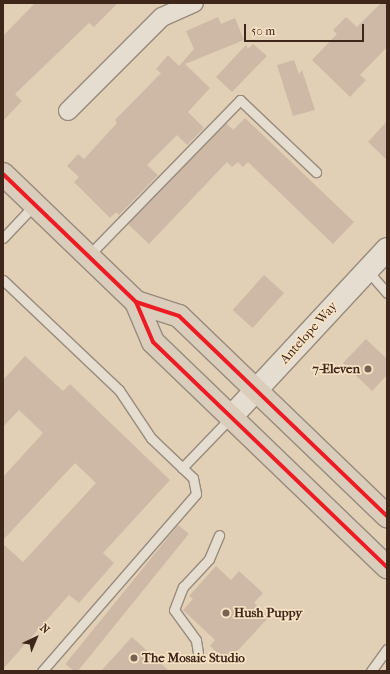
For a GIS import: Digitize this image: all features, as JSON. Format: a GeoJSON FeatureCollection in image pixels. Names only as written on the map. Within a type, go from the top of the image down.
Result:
{"type":"FeatureCollection","features":[{"type":"Feature","properties":{"kind":"main road"},"geometry":{"type":"LineString","coordinates":[[3,174],[136,302],[153,342],[387,568]]}},
{"type":"Feature","properties":{"kind":"main road"},"geometry":{"type":"LineString","coordinates":[[136,302],[179,316],[387,516]]}},
{"type":"Feature","properties":{"kind":"street"},"geometry":{"type":"LineString","coordinates":[[68,111],[162,16],[194,3]]}},
{"type":"Feature","properties":{"kind":"street","name":"Antelope Way"},"geometry":{"type":"LineString","coordinates":[[231,418],[387,249]]}},
{"type":"Feature","properties":{"kind":"lane"},"geometry":{"type":"LineString","coordinates":[[88,256],[240,100],[316,172]]}},
{"type":"Feature","properties":{"kind":"lane"},"geometry":{"type":"LineString","coordinates":[[3,238],[34,204]]}},
{"type":"Feature","properties":{"kind":"lane"},"geometry":{"type":"LineString","coordinates":[[367,270],[387,293]]}},
{"type":"Feature","properties":{"kind":"lane"},"geometry":{"type":"LineString","coordinates":[[3,280],[119,390],[151,438],[193,478],[196,494],[42,671]]}},
{"type":"Feature","properties":{"kind":"lane"},"geometry":{"type":"LineString","coordinates":[[182,468],[231,418]]}},
{"type":"Feature","properties":{"kind":"lane"},"geometry":{"type":"LineString","coordinates":[[198,653],[196,640],[174,610],[183,588],[209,559],[219,535]]}},
{"type":"Feature","properties":{"kind":"lane"},"geometry":{"type":"LineString","coordinates":[[371,671],[387,649]]}},
{"type":"Feature","properties":{"kind":"building"},"geometry":{"type":"Polygon","coordinates":[[[35,3],[118,3],[94,27],[89,23],[15,94],[22,101],[3,121],[3,36],[35,3]]]}},
{"type":"Feature","properties":{"kind":"building"},"geometry":{"type":"Polygon","coordinates":[[[381,3],[387,3],[387,47],[360,75],[366,80],[350,97],[312,60],[337,34],[333,30],[346,17],[357,27],[381,3]]]}},
{"type":"Feature","properties":{"kind":"building"},"geometry":{"type":"Polygon","coordinates":[[[218,17],[221,24],[235,18],[244,40],[185,64],[210,88],[188,112],[204,128],[187,145],[177,135],[147,165],[158,175],[119,215],[116,212],[110,218],[74,182],[79,177],[67,166],[78,154],[84,159],[117,123],[115,120],[161,73],[156,69],[168,55],[179,66],[194,49],[186,31],[218,17]]]}},
{"type":"Feature","properties":{"kind":"building"},"geometry":{"type":"Polygon","coordinates":[[[253,44],[267,56],[232,92],[216,77],[246,45],[248,49],[253,44]]]}},
{"type":"Feature","properties":{"kind":"building"},"geometry":{"type":"Polygon","coordinates":[[[294,60],[299,74],[302,70],[315,110],[293,116],[277,65],[294,60]]]}},
{"type":"Feature","properties":{"kind":"building"},"geometry":{"type":"Polygon","coordinates":[[[245,118],[354,222],[333,244],[248,162],[243,167],[238,162],[232,167],[227,162],[149,244],[128,224],[226,123],[233,130],[245,118]]]}},
{"type":"Feature","properties":{"kind":"building"},"geometry":{"type":"Polygon","coordinates":[[[387,121],[387,160],[368,142],[387,121]]]}},
{"type":"Feature","properties":{"kind":"building"},"geometry":{"type":"Polygon","coordinates":[[[264,275],[284,293],[253,328],[233,310],[264,275]]]}},
{"type":"Feature","properties":{"kind":"building","name":"7-Eleven"},"geometry":{"type":"Polygon","coordinates":[[[366,339],[387,359],[387,375],[372,391],[343,363],[366,339]]]}},
{"type":"Feature","properties":{"kind":"building"},"geometry":{"type":"Polygon","coordinates":[[[25,356],[63,391],[70,384],[170,480],[103,553],[114,563],[79,603],[69,595],[3,669],[3,544],[23,562],[96,483],[75,463],[3,540],[3,477],[43,433],[19,410],[3,427],[3,380],[25,356]]]}},
{"type":"Feature","properties":{"kind":"building"},"geometry":{"type":"Polygon","coordinates":[[[178,525],[189,534],[78,671],[74,671],[65,664],[178,525]]]}},
{"type":"Feature","properties":{"kind":"building","name":"Hush Puppy"},"geometry":{"type":"Polygon","coordinates":[[[216,566],[231,580],[239,571],[263,593],[254,603],[269,617],[227,662],[210,646],[215,640],[183,610],[193,599],[189,596],[216,566]]]}},
{"type":"Feature","properties":{"kind":"building","name":"The Mosaic Studio"},"geometry":{"type":"Polygon","coordinates":[[[132,637],[169,671],[101,671],[132,637]]]}},
{"type":"Feature","properties":{"kind":"transit line"},"geometry":{"type":"LineString","coordinates":[[3,174],[136,302],[153,342],[387,567]]}},
{"type":"Feature","properties":{"kind":"transit line"},"geometry":{"type":"LineString","coordinates":[[136,302],[179,316],[387,516]]}},
{"type":"Feature","properties":{"kind":"place","name":"7-Eleven"},"geometry":{"type":"Point","coordinates":[368,369]}},
{"type":"Feature","properties":{"kind":"place","name":"Hush Puppy"},"geometry":{"type":"Point","coordinates":[226,613]}},
{"type":"Feature","properties":{"kind":"place","name":"The Mosaic Studio"},"geometry":{"type":"Point","coordinates":[134,658]}}]}
